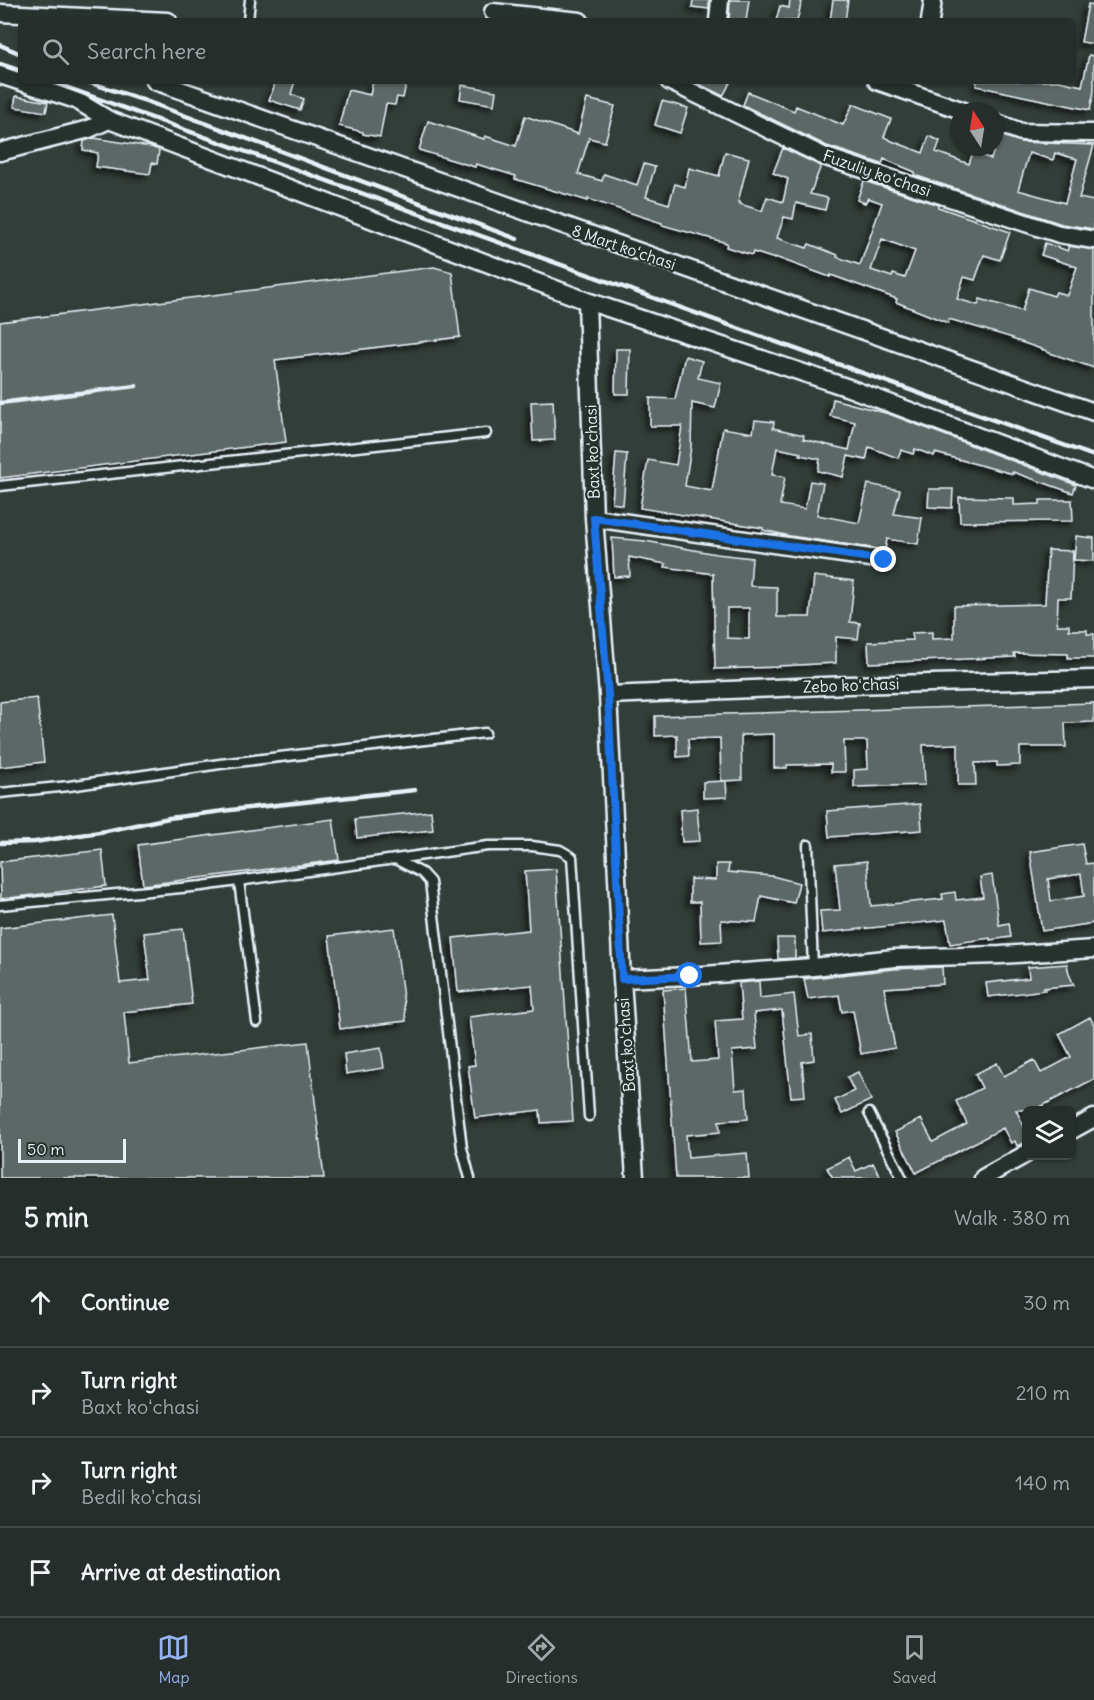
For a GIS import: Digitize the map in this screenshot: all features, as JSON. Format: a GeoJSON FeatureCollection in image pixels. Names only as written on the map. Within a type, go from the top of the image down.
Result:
{"type":"FeatureCollection","features":[{"type":"Feature","properties":{"kind":"street"},"geometry":{"type":"LineString","coordinates":[[718,18],[720,0]]}},
{"type":"Feature","properties":{"kind":"street"},"geometry":{"type":"LineString","coordinates":[[930,18],[933,0]]}},
{"type":"Feature","properties":{"kind":"street"},"geometry":{"type":"LineString","coordinates":[[493,11],[554,18]]}},
{"type":"Feature","properties":{"kind":"street"},"geometry":{"type":"LineString","coordinates":[[0,15],[84,18]]}},
{"type":"Feature","properties":{"kind":"street"},"geometry":{"type":"LineString","coordinates":[[0,15],[18,24]]}},
{"type":"Feature","properties":{"kind":"street"},"geometry":{"type":"LineString","coordinates":[[0,75],[18,81]]}},
{"type":"Feature","properties":{"kind":"street"},"geometry":{"type":"LineString","coordinates":[[27,84],[76,100],[109,120],[586,301],[849,388],[1094,480]]}},
{"type":"Feature","properties":{"kind":"street","name":"8 Mart koʻchasi"},"geometry":{"type":"LineString","coordinates":[[164,84],[1094,412]]}},
{"type":"Feature","properties":{"kind":"street","name":"Fuzuliy koʻchasi"},"geometry":{"type":"LineString","coordinates":[[675,84],[823,156],[1059,234],[1094,240]]}},
{"type":"Feature","properties":{"kind":"street"},"geometry":{"type":"LineString","coordinates":[[894,84],[917,88],[950,104]]}},
{"type":"Feature","properties":{"kind":"street"},"geometry":{"type":"LineString","coordinates":[[0,152],[89,129],[109,120]]}},
{"type":"Feature","properties":{"kind":"street"},"geometry":{"type":"LineString","coordinates":[[1004,125],[1021,132],[1094,134]]}},
{"type":"Feature","properties":{"kind":"street","name":"Baxt koʻchasi"},"geometry":{"type":"LineString","coordinates":[[586,301],[594,518],[608,695],[622,979],[635,1178]]}},
{"type":"Feature","properties":{"kind":"street"},"geometry":{"type":"LineString","coordinates":[[594,518],[884,560]]}},
{"type":"Feature","properties":{"kind":"street","name":"Zebo koʻchasi"},"geometry":{"type":"LineString","coordinates":[[608,695],[848,685],[1094,679]]}},
{"type":"Feature","properties":{"kind":"street"},"geometry":{"type":"LineString","coordinates":[[622,979],[813,967],[894,958],[1001,955],[1094,948]]}},
{"type":"Feature","properties":{"kind":"street"},"geometry":{"type":"LineString","coordinates":[[1076,1127],[1094,1118]]}},
{"type":"Feature","properties":{"kind":"street"},"geometry":{"type":"LineString","coordinates":[[983,1178],[1022,1157]]}},
{"type":"Feature","properties":{"kind":"lane"},"geometry":{"type":"LineString","coordinates":[[248,18],[250,0]]}},
{"type":"Feature","properties":{"kind":"lane"},"geometry":{"type":"LineString","coordinates":[[0,486],[486,433]]}},
{"type":"Feature","properties":{"kind":"lane"},"geometry":{"type":"LineString","coordinates":[[0,793],[485,733]]}},
{"type":"Feature","properties":{"kind":"lane"},"geometry":{"type":"LineString","coordinates":[[808,845],[813,967]]}},
{"type":"Feature","properties":{"kind":"lane"},"geometry":{"type":"LineString","coordinates":[[0,905],[202,886],[488,846],[531,846],[560,850],[572,858],[589,1116]]}},
{"type":"Feature","properties":{"kind":"lane"},"geometry":{"type":"LineString","coordinates":[[395,859],[422,873],[430,882],[462,1148],[470,1178]]}},
{"type":"Feature","properties":{"kind":"lane"},"geometry":{"type":"LineString","coordinates":[[239,881],[257,1022]]}},
{"type":"Feature","properties":{"kind":"lane"},"geometry":{"type":"LineString","coordinates":[[869,1113],[903,1178]]}},
{"type":"Feature","properties":{"kind":"building"},"geometry":{"type":"Polygon","coordinates":[[[693,0],[709,0],[709,9],[692,7],[693,0]]]}},
{"type":"Feature","properties":{"kind":"building"},"geometry":{"type":"Polygon","coordinates":[[[730,0],[749,0],[746,18],[729,18],[730,0]]]}},
{"type":"Feature","properties":{"kind":"building"},"geometry":{"type":"Polygon","coordinates":[[[790,0],[802,0],[798,18],[777,18],[780,6],[789,8],[790,0]]]}},
{"type":"Feature","properties":{"kind":"building"},"geometry":{"type":"Polygon","coordinates":[[[833,0],[848,0],[845,18],[830,18],[833,0]]]}},
{"type":"Feature","properties":{"kind":"building"},"geometry":{"type":"Polygon","coordinates":[[[1088,4],[1094,5],[1094,44],[1081,42],[1088,4]]]}},
{"type":"Feature","properties":{"kind":"building"},"geometry":{"type":"Polygon","coordinates":[[[1089,55],[1094,56],[1094,91],[1090,110],[976,86],[976,84],[1073,84],[1082,86],[1089,55]]]}},
{"type":"Feature","properties":{"kind":"building"},"geometry":{"type":"Polygon","coordinates":[[[275,84],[294,84],[291,94],[304,99],[300,110],[269,100],[275,84]]]}},
{"type":"Feature","properties":{"kind":"building"},"geometry":{"type":"Polygon","coordinates":[[[372,84],[406,84],[403,98],[397,97],[395,105],[386,104],[380,137],[339,126],[348,90],[370,95],[372,84]]]}},
{"type":"Feature","properties":{"kind":"building"},"geometry":{"type":"Polygon","coordinates":[[[699,84],[729,84],[723,96],[699,84]]]}},
{"type":"Feature","properties":{"kind":"building"},"geometry":{"type":"Polygon","coordinates":[[[462,85],[496,91],[494,105],[460,99],[462,85]]]}},
{"type":"Feature","properties":{"kind":"building"},"geometry":{"type":"Polygon","coordinates":[[[748,92],[794,111],[796,106],[843,125],[853,104],[891,119],[884,137],[923,153],[929,136],[940,141],[936,152],[969,164],[972,156],[991,159],[992,156],[1004,156],[1004,137],[1021,142],[1094,145],[1079,198],[1094,201],[1094,229],[1062,224],[914,175],[915,172],[884,159],[882,164],[827,146],[743,105],[748,92]],[[1029,153],[1018,190],[1065,203],[1077,159],[1055,153],[1053,160],[1029,153]]]}},
{"type":"Feature","properties":{"kind":"building"},"geometry":{"type":"Polygon","coordinates":[[[16,96],[48,102],[46,112],[14,107],[16,96]]]}},
{"type":"Feature","properties":{"kind":"building"},"geometry":{"type":"Polygon","coordinates":[[[587,99],[615,106],[605,142],[589,138],[578,174],[602,181],[604,174],[637,185],[644,164],[655,167],[646,197],[669,204],[675,184],[685,187],[689,168],[719,176],[725,152],[749,158],[738,202],[762,211],[767,197],[783,202],[788,179],[773,173],[783,148],[821,166],[810,194],[828,198],[825,210],[796,203],[793,219],[784,217],[777,238],[807,248],[809,244],[860,265],[882,203],[868,198],[865,203],[857,200],[864,181],[939,205],[938,207],[1010,232],[1000,260],[984,255],[975,280],[964,277],[957,299],[978,305],[980,299],[1022,311],[1029,288],[1054,296],[1056,292],[1067,295],[1077,267],[1041,255],[1045,243],[1068,251],[1068,246],[1094,250],[1094,368],[1013,338],[949,319],[948,323],[896,302],[897,299],[831,275],[830,277],[775,257],[775,259],[753,252],[752,255],[726,247],[727,243],[662,225],[662,223],[588,199],[588,201],[515,179],[516,176],[476,164],[475,167],[419,150],[428,121],[484,139],[485,136],[516,146],[525,116],[578,134],[587,99]],[[882,239],[871,270],[892,277],[893,274],[905,278],[915,251],[882,239]]]}},
{"type":"Feature","properties":{"kind":"building"},"geometry":{"type":"Polygon","coordinates":[[[662,101],[688,108],[680,133],[655,125],[662,101]]]}},
{"type":"Feature","properties":{"kind":"building"},"geometry":{"type":"Polygon","coordinates":[[[94,138],[159,150],[157,164],[152,163],[150,174],[96,167],[98,153],[83,150],[84,141],[94,138]]]}},
{"type":"Feature","properties":{"kind":"building"},"geometry":{"type":"Polygon","coordinates":[[[434,267],[452,272],[460,337],[275,360],[286,442],[0,478],[0,322],[434,267]]]}},
{"type":"Feature","properties":{"kind":"building"},"geometry":{"type":"Polygon","coordinates":[[[616,349],[630,349],[629,394],[615,394],[616,349]]]}},
{"type":"Feature","properties":{"kind":"building"},"geometry":{"type":"Polygon","coordinates":[[[685,356],[702,361],[698,378],[721,383],[715,408],[692,403],[691,447],[685,486],[712,491],[723,428],[753,433],[755,420],[774,422],[773,428],[804,435],[803,439],[849,450],[855,422],[830,416],[833,399],[889,414],[1076,485],[1073,493],[1013,472],[1013,474],[935,453],[934,456],[915,449],[913,454],[901,450],[898,458],[869,447],[866,460],[848,456],[843,477],[818,471],[820,459],[777,448],[772,475],[785,477],[780,505],[805,509],[810,481],[823,483],[817,515],[859,523],[868,484],[900,490],[894,514],[922,518],[918,544],[887,539],[885,550],[790,536],[763,530],[763,528],[640,508],[648,460],[676,465],[682,426],[650,426],[650,398],[675,399],[685,356]]]}},
{"type":"Feature","properties":{"kind":"building"},"geometry":{"type":"Polygon","coordinates":[[[553,401],[555,440],[533,441],[531,402],[553,401]]]}},
{"type":"Feature","properties":{"kind":"building"},"geometry":{"type":"Polygon","coordinates":[[[616,453],[627,454],[623,505],[612,503],[616,453]]]}},
{"type":"Feature","properties":{"kind":"building"},"geometry":{"type":"Polygon","coordinates":[[[929,489],[953,489],[952,508],[928,507],[929,489]]]}},
{"type":"Feature","properties":{"kind":"building"},"geometry":{"type":"Polygon","coordinates":[[[959,497],[1014,498],[1014,505],[1040,504],[1040,500],[1072,500],[1073,521],[960,522],[959,497]]]}},
{"type":"Feature","properties":{"kind":"building"},"geometry":{"type":"Polygon","coordinates":[[[1076,536],[1094,538],[1094,561],[1074,560],[1076,536]]]}},
{"type":"Feature","properties":{"kind":"building"},"geometry":{"type":"Polygon","coordinates":[[[612,538],[752,558],[750,586],[777,587],[777,617],[810,617],[814,576],[854,581],[850,622],[860,623],[858,639],[836,637],[836,663],[715,669],[713,574],[665,567],[666,564],[629,557],[630,576],[614,577],[612,538]],[[727,608],[727,638],[749,639],[749,608],[727,608]]]}},
{"type":"Feature","properties":{"kind":"building"},"geometry":{"type":"Polygon","coordinates":[[[1048,550],[1073,551],[1071,598],[1058,598],[1057,625],[1069,625],[1069,630],[1087,630],[1087,634],[1094,634],[1094,658],[1068,658],[1068,654],[1014,653],[1015,657],[869,663],[868,642],[913,640],[912,633],[932,632],[932,639],[954,638],[954,606],[1045,604],[1048,550]]]}},
{"type":"Feature","properties":{"kind":"building"},"geometry":{"type":"Polygon","coordinates":[[[37,698],[44,762],[0,767],[0,702],[37,698]]]}},
{"type":"Feature","properties":{"kind":"building"},"geometry":{"type":"Polygon","coordinates":[[[1094,703],[1094,722],[1065,723],[1066,747],[1020,747],[1020,765],[997,766],[997,762],[975,763],[976,785],[958,785],[958,744],[923,745],[925,785],[854,787],[854,770],[868,769],[867,741],[844,741],[845,772],[831,772],[831,764],[787,765],[787,768],[774,768],[774,734],[741,735],[742,780],[721,781],[720,738],[688,739],[689,756],[677,757],[677,735],[655,736],[655,716],[1094,703]]]}},
{"type":"Feature","properties":{"kind":"building"},"geometry":{"type":"Polygon","coordinates":[[[726,781],[727,797],[703,798],[703,782],[726,781]]]}},
{"type":"Feature","properties":{"kind":"building"},"geometry":{"type":"Polygon","coordinates":[[[920,804],[922,830],[829,837],[827,811],[920,804]]]}},
{"type":"Feature","properties":{"kind":"building"},"geometry":{"type":"Polygon","coordinates":[[[697,808],[700,841],[682,842],[680,810],[697,808]]]}},
{"type":"Feature","properties":{"kind":"building"},"geometry":{"type":"Polygon","coordinates":[[[431,811],[433,830],[357,838],[355,819],[431,811]]]}},
{"type":"Feature","properties":{"kind":"building"},"geometry":{"type":"Polygon","coordinates":[[[333,819],[339,860],[143,885],[138,845],[333,819]]]}},
{"type":"Feature","properties":{"kind":"building"},"geometry":{"type":"Polygon","coordinates":[[[1082,844],[1086,864],[1093,863],[1094,869],[1094,923],[1042,931],[1030,852],[1082,844]],[[1081,874],[1048,879],[1051,901],[1084,896],[1081,874]]]}},
{"type":"Feature","properties":{"kind":"building"},"geometry":{"type":"Polygon","coordinates":[[[102,850],[106,886],[1,899],[0,862],[102,850]]]}},
{"type":"Feature","properties":{"kind":"building"},"geometry":{"type":"Polygon","coordinates":[[[867,861],[871,906],[943,899],[942,894],[955,892],[956,900],[983,897],[980,877],[992,875],[999,925],[1009,923],[1011,937],[950,944],[946,920],[822,933],[820,911],[840,910],[835,864],[867,861]]]}},
{"type":"Feature","properties":{"kind":"building"},"geometry":{"type":"Polygon","coordinates":[[[716,864],[729,864],[728,872],[772,876],[799,883],[794,903],[761,896],[756,922],[721,920],[722,941],[701,942],[700,902],[690,902],[690,879],[716,880],[716,864]]]}},
{"type":"Feature","properties":{"kind":"building"},"geometry":{"type":"Polygon","coordinates":[[[556,869],[573,1121],[541,1123],[540,1110],[475,1118],[468,1066],[475,1065],[469,1017],[534,1009],[532,985],[458,992],[453,938],[529,930],[525,871],[556,869]]]}},
{"type":"Feature","properties":{"kind":"building"},"geometry":{"type":"Polygon","coordinates":[[[112,915],[120,983],[150,980],[144,933],[183,929],[192,1004],[124,1012],[129,1063],[308,1042],[324,1178],[0,1178],[0,928],[112,915]]]}},
{"type":"Feature","properties":{"kind":"building"},"geometry":{"type":"Polygon","coordinates":[[[394,928],[406,1021],[340,1029],[329,936],[394,928]]]}},
{"type":"Feature","properties":{"kind":"building"},"geometry":{"type":"Polygon","coordinates":[[[777,938],[795,938],[795,958],[778,959],[777,938]]]}},
{"type":"Feature","properties":{"kind":"building"},"geometry":{"type":"Polygon","coordinates":[[[1067,964],[1074,985],[988,997],[986,983],[1029,978],[1028,967],[1067,964]]]}},
{"type":"Feature","properties":{"kind":"building"},"geometry":{"type":"Polygon","coordinates":[[[942,967],[943,984],[884,988],[895,1048],[861,1054],[853,1010],[842,1012],[839,995],[808,999],[804,979],[894,969],[942,967]]]}},
{"type":"Feature","properties":{"kind":"building"},"geometry":{"type":"Polygon","coordinates":[[[759,981],[760,998],[794,994],[799,1036],[812,1034],[814,1060],[802,1062],[805,1096],[791,1097],[782,1010],[754,1013],[757,1049],[732,1051],[735,1090],[746,1089],[748,1119],[719,1121],[720,1132],[686,1135],[688,1158],[747,1153],[749,1178],[676,1178],[663,990],[686,988],[692,1062],[718,1060],[715,1021],[742,1019],[739,983],[759,981]]]}},
{"type":"Feature","properties":{"kind":"building"},"geometry":{"type":"Polygon","coordinates":[[[1090,1017],[1094,1025],[1094,1079],[1042,1106],[1022,1106],[1022,1110],[1016,1110],[1022,1123],[1022,1144],[1017,1146],[1015,1141],[1011,1143],[1003,1128],[916,1173],[895,1132],[921,1119],[933,1142],[967,1124],[956,1101],[982,1088],[975,1074],[997,1063],[1004,1076],[1034,1060],[1041,1073],[1071,1057],[1059,1034],[1090,1017]]]}},
{"type":"Feature","properties":{"kind":"building"},"geometry":{"type":"Polygon","coordinates":[[[381,1048],[384,1068],[346,1074],[344,1054],[381,1048]]]}},
{"type":"Feature","properties":{"kind":"building"},"geometry":{"type":"Polygon","coordinates":[[[858,1072],[871,1100],[842,1114],[835,1100],[854,1091],[847,1077],[858,1072]]]}},
{"type":"Feature","properties":{"kind":"building"},"geometry":{"type":"Polygon","coordinates":[[[849,1157],[856,1171],[873,1163],[881,1178],[833,1178],[827,1168],[849,1157]]]}},
{"type":"Feature","properties":{"kind":"railway"},"geometry":{"type":"LineString","coordinates":[[0,45],[18,53]]}},
{"type":"Feature","properties":{"kind":"railway"},"geometry":{"type":"LineString","coordinates":[[0,64],[18,70]]}},
{"type":"Feature","properties":{"kind":"railway"},"geometry":{"type":"LineString","coordinates":[[57,84],[1094,456]]}},
{"type":"Feature","properties":{"kind":"railway"},"geometry":{"type":"LineString","coordinates":[[94,84],[517,239]]}},
{"type":"Feature","properties":{"kind":"railway"},"geometry":{"type":"LineString","coordinates":[[0,403],[136,386]]}},
{"type":"Feature","properties":{"kind":"railway"},"geometry":{"type":"LineString","coordinates":[[0,843],[35,842],[169,818],[239,809],[415,790]]}},
{"type":"Feature","properties":{"kind":"route"},"geometry":{"type":"LineString","coordinates":[[690,976],[622,979],[608,695],[594,518],[884,560]]}}]}
